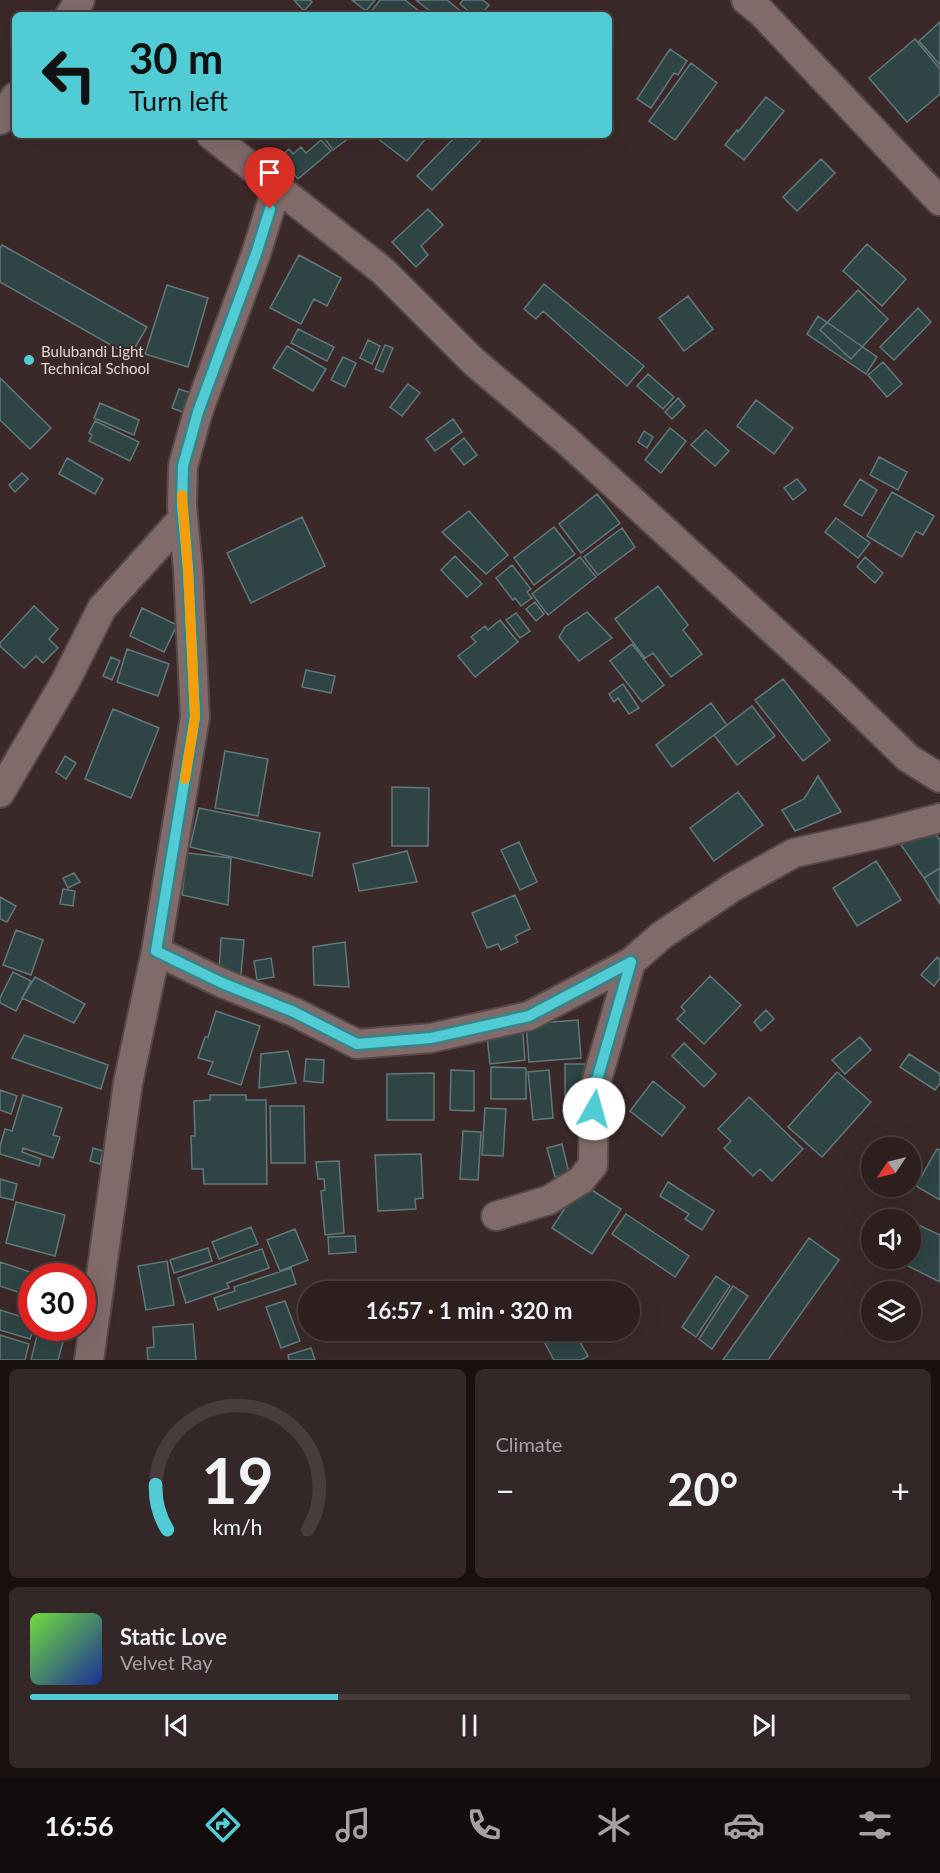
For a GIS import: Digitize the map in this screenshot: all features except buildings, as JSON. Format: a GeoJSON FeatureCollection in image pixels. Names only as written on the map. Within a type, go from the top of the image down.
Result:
{"type":"FeatureCollection","features":[{"type":"Feature","properties":{"kind":"street"},"geometry":{"type":"LineString","coordinates":[[746,0],[769,20],[940,201]]}},
{"type":"Feature","properties":{"kind":"street"},"geometry":{"type":"LineString","coordinates":[[0,120],[12,102]]}},
{"type":"Feature","properties":{"kind":"street"},"geometry":{"type":"LineString","coordinates":[[215,138],[383,272],[473,361],[566,440],[835,687],[908,758],[940,778]]}},
{"type":"Feature","properties":{"kind":"street"},"geometry":{"type":"LineString","coordinates":[[89,1360],[128,1083],[156,951],[195,717],[188,569],[183,518],[183,466],[198,412],[256,254],[277,186]]}},
{"type":"Feature","properties":{"kind":"street"},"geometry":{"type":"LineString","coordinates":[[0,793],[65,682],[102,608],[183,518]]}},
{"type":"Feature","properties":{"kind":"street"},"geometry":{"type":"LineString","coordinates":[[156,951],[222,983],[294,1012],[357,1044],[431,1038],[529,1016],[631,962],[671,929],[733,887],[795,853],[940,818]]}},
{"type":"Feature","properties":{"kind":"street"},"geometry":{"type":"LineString","coordinates":[[496,1216],[549,1200],[581,1180],[593,1166],[594,1090],[631,962]]}},
{"type":"Feature","properties":{"kind":"slow traffic"},"geometry":{"type":"LineString","coordinates":[[182,495],[195,717],[185,779]]}},
{"type":"Feature","properties":{"kind":"place","name":"Bulubandi Light Technical School"},"geometry":{"type":"Point","coordinates":[29,360]}},
{"type":"Feature","properties":{"kind":"route"},"geometry":{"type":"LineString","coordinates":[[270,209],[256,254],[198,412],[183,466],[182,506],[188,569],[195,717],[156,951],[222,983],[294,1012],[357,1044],[431,1038],[529,1016],[631,962],[594,1090],[594,1109]]}}]}
